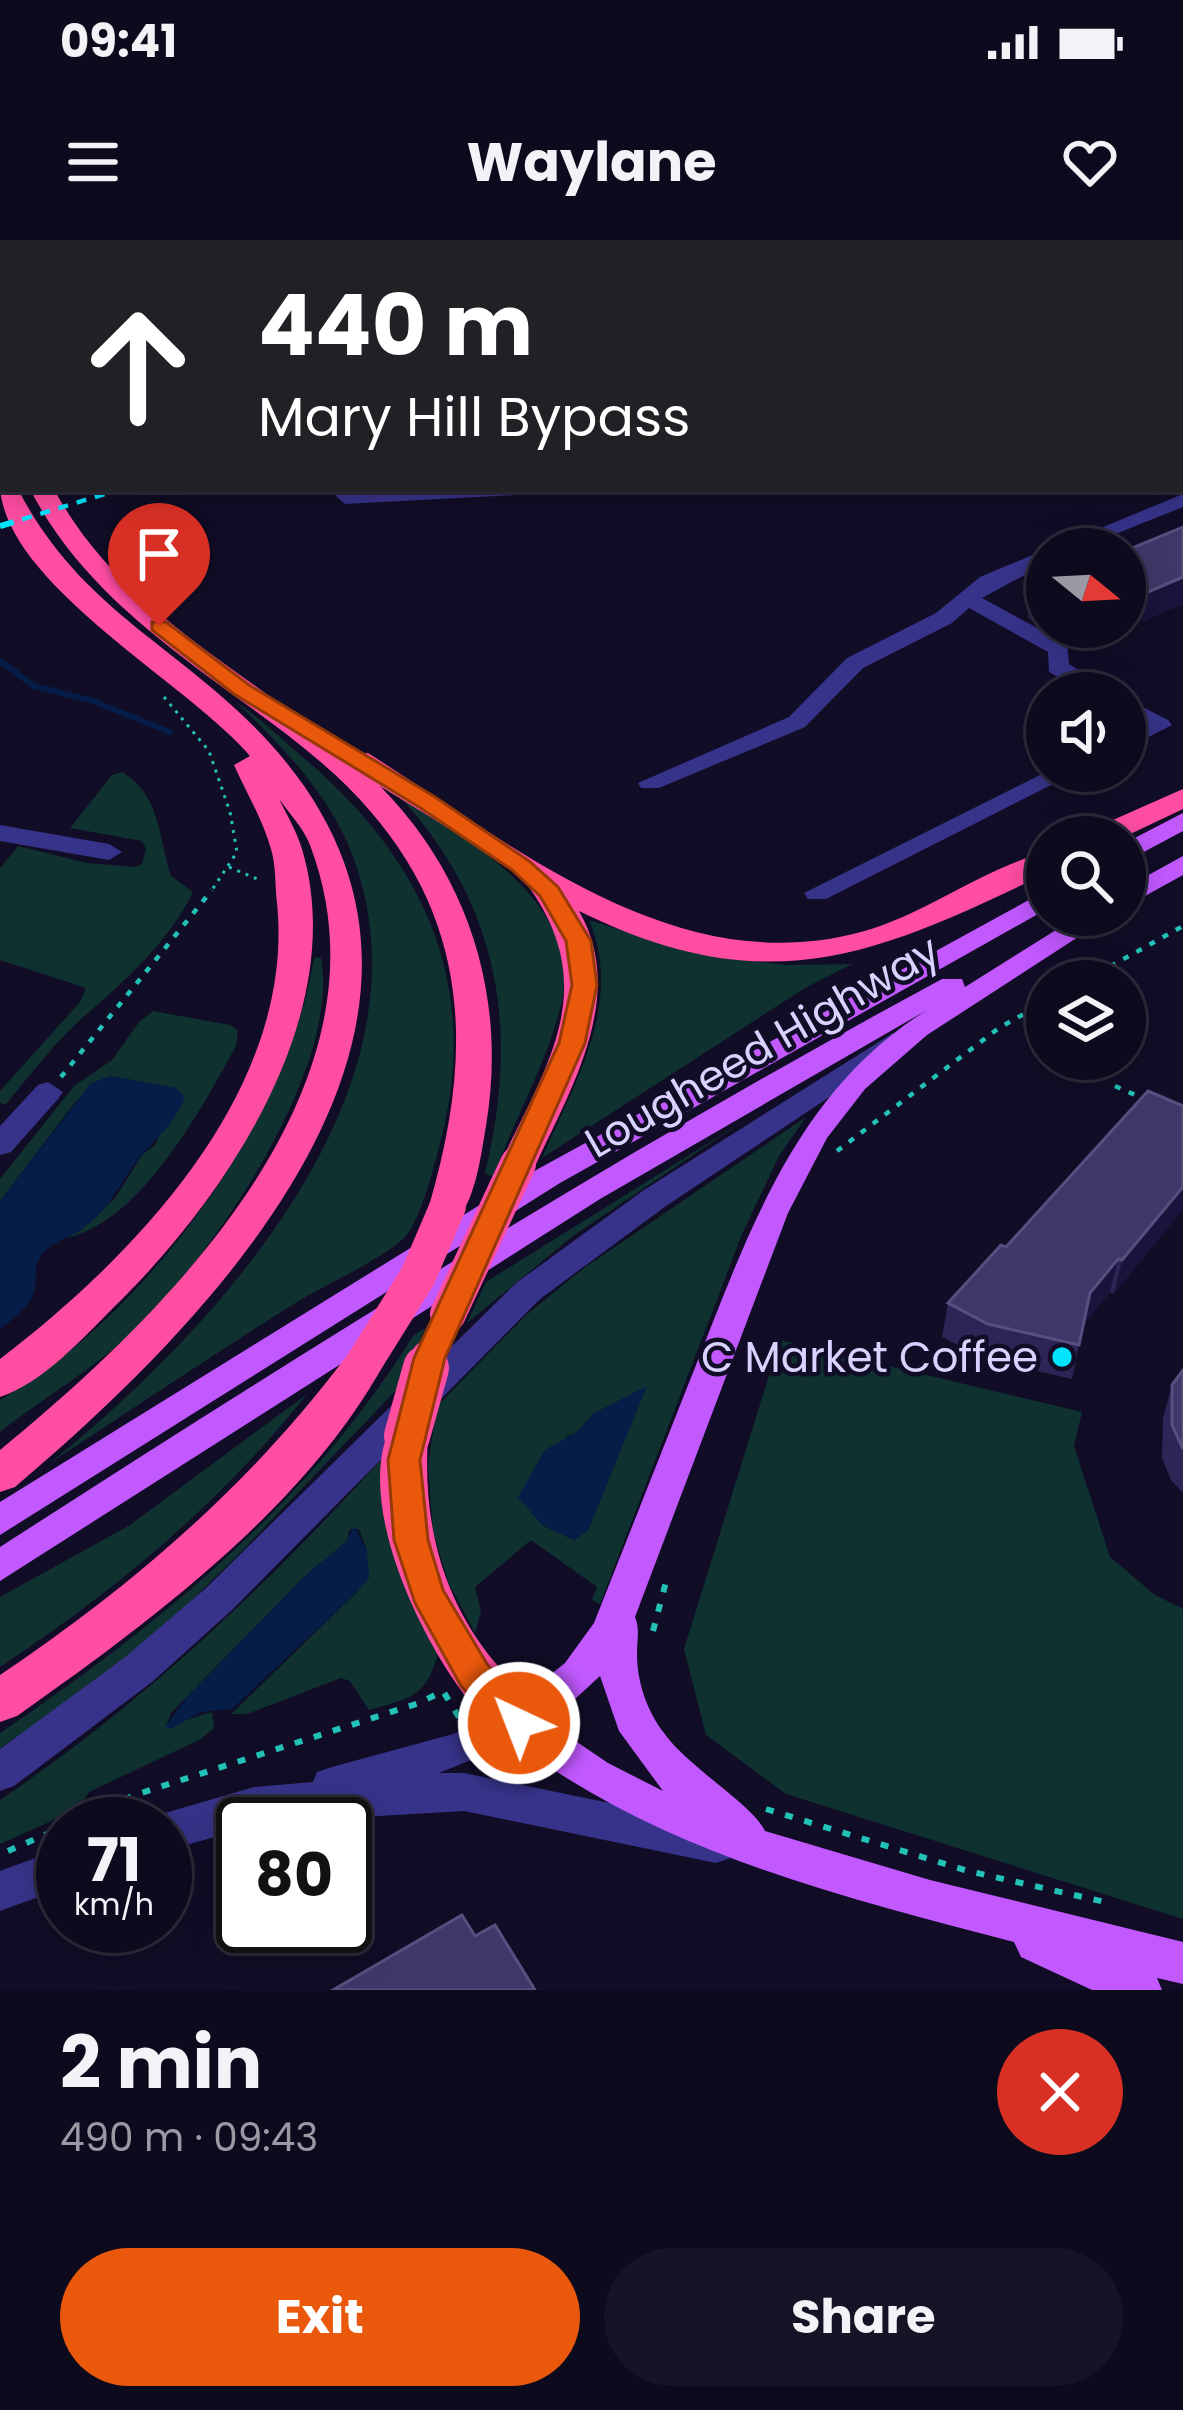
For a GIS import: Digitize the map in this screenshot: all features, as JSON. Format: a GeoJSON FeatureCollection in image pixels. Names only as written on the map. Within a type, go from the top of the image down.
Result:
{"type":"FeatureCollection","features":[{"type":"Feature","properties":{"kind":"highway"},"geometry":{"type":"LineString","coordinates":[[0,1381],[82,1315],[192,1195],[244,1115],[266,1070],[289,999],[299,921],[297,881],[271,800],[181,693],[76,591],[29,534],[8,492]]}},
{"type":"Feature","properties":{"kind":"highway"},"geometry":{"type":"LineString","coordinates":[[0,1701],[99,1632],[200,1549],[283,1466],[360,1369],[418,1276],[448,1205],[470,1131],[478,1064],[473,988],[456,921],[431,870],[381,803],[319,748],[112,586],[61,525],[44,492]]}},
{"type":"Feature","properties":{"kind":"highway"},"geometry":{"type":"LineString","coordinates":[[242,689],[574,897],[667,936],[728,951],[829,950],[867,941],[1026,871]]}},
{"type":"Feature","properties":{"kind":"highway"},"geometry":{"type":"LineString","coordinates":[[0,1475],[108,1386],[212,1276],[263,1204],[302,1136],[336,1040],[346,976],[345,940],[327,851],[276,766],[181,693]]}},
{"type":"Feature","properties":{"kind":"highway"},"geometry":{"type":"LineString","coordinates":[[1144,816],[1183,798]]}},
{"type":"Feature","properties":{"kind":"highway"},"geometry":{"type":"LineString","coordinates":[[519,1723],[474,1675],[427,1593],[405,1500],[407,1436],[429,1358],[572,1043],[585,971],[579,941],[561,908],[520,866]]}},
{"type":"Feature","properties":{"kind":"main road"},"geometry":{"type":"LineString","coordinates":[[1146,842],[1183,821]]}},
{"type":"Feature","properties":{"kind":"main road"},"geometry":{"type":"LineString","coordinates":[[1146,884],[1183,863]]}},
{"type":"Feature","properties":{"kind":"main road","name":"Lougheed Highway"},"geometry":{"type":"LineString","coordinates":[[0,1520],[528,1189],[1026,910]]}},
{"type":"Feature","properties":{"kind":"main road","name":"Lougheed Highway"},"geometry":{"type":"LineString","coordinates":[[0,1566],[300,1373],[698,1127],[826,1052],[1044,936]]}},
{"type":"Feature","properties":{"kind":"main road"},"geometry":{"type":"LineString","coordinates":[[1064,936],[916,1030],[855,1082],[791,1170],[622,1606],[579,1676],[519,1723],[580,1769],[634,1801],[805,1863],[976,1914],[1183,1963]]}},
{"type":"Feature","properties":{"kind":"main road"},"geometry":{"type":"LineString","coordinates":[[622,1606],[616,1648],[619,1679],[644,1741],[710,1810],[805,1863]]}},
{"type":"Feature","properties":{"kind":"main road"},"geometry":{"type":"LineString","coordinates":[[976,1914],[1140,1990]]}},
{"type":"Feature","properties":{"kind":"street"},"geometry":{"type":"LineString","coordinates":[[340,492],[345,498],[460,492]]}},
{"type":"Feature","properties":{"kind":"street"},"geometry":{"type":"LineString","coordinates":[[1113,528],[1183,500]]}},
{"type":"Feature","properties":{"kind":"street"},"geometry":{"type":"LineString","coordinates":[[650,783],[797,722],[855,663],[944,618],[988,582],[1026,565]]}},
{"type":"Feature","properties":{"kind":"street"},"geometry":{"type":"LineString","coordinates":[[966,598],[1059,649],[1057,667],[1066,672]]}},
{"type":"Feature","properties":{"kind":"street"},"geometry":{"type":"LineString","coordinates":[[1146,717],[1160,725],[1146,732]]}},
{"type":"Feature","properties":{"kind":"street"},"geometry":{"type":"LineString","coordinates":[[817,893],[1026,791]]}},
{"type":"Feature","properties":{"kind":"street"},"geometry":{"type":"LineString","coordinates":[[0,832],[109,852]]}},
{"type":"Feature","properties":{"kind":"street"},"geometry":{"type":"LineString","coordinates":[[0,1773],[138,1670],[219,1599],[528,1291],[655,1198],[982,986]]}},
{"type":"Feature","properties":{"kind":"street"},"geometry":{"type":"LineString","coordinates":[[0,1145],[48,1092]]}},
{"type":"Feature","properties":{"kind":"street"},"geometry":{"type":"LineString","coordinates":[[287,1797],[460,1750],[519,1723]]}},
{"type":"Feature","properties":{"kind":"street"},"geometry":{"type":"LineString","coordinates":[[355,1797],[464,1792],[805,1863]]}},
{"type":"Feature","properties":{"kind":"street"},"geometry":{"type":"LineString","coordinates":[[0,1891],[36,1878]]}},
{"type":"Feature","properties":{"kind":"path"},"geometry":{"type":"LineString","coordinates":[[48,1092],[208,896],[237,852],[230,812],[209,751],[164,700],[181,693]]}},
{"type":"Feature","properties":{"kind":"path"},"geometry":{"type":"LineString","coordinates":[[1122,960],[1183,926]]}},
{"type":"Feature","properties":{"kind":"path"},"geometry":{"type":"LineString","coordinates":[[829,1161],[930,1077],[1026,1013]]}},
{"type":"Feature","properties":{"kind":"path"},"geometry":{"type":"LineString","coordinates":[[1114,1086],[1162,1103]]}},
{"type":"Feature","properties":{"kind":"path"},"geometry":{"type":"LineString","coordinates":[[652,1649],[668,1574]]}},
{"type":"Feature","properties":{"kind":"path"},"geometry":{"type":"LineString","coordinates":[[130,1797],[419,1703],[443,1691]]}},
{"type":"Feature","properties":{"kind":"path"},"geometry":{"type":"LineString","coordinates":[[757,1805],[968,1870],[1105,1902]]}},
{"type":"Feature","properties":{"kind":"path"},"geometry":{"type":"LineString","coordinates":[[0,1855],[36,1839]]}},
{"type":"Feature","properties":{"kind":"green space"},"geometry":{"type":"Polygon","coordinates":[[[236,702],[337,788],[375,831],[407,876],[431,924],[446,975],[453,1029],[451,1086],[439,1147],[420,1209],[403,1239],[263,1323],[50,1463],[181,1342],[244,1270],[299,1191],[342,1108],[367,1022],[371,933],[348,844],[313,786],[236,702]]]}},
{"type":"Feature","properties":{"kind":"green space"},"geometry":{"type":"Polygon","coordinates":[[[122,772],[135,781],[151,805],[171,876],[193,892],[158,945],[61,1039],[5,1105],[0,1103],[0,1091],[80,1002],[86,988],[0,960],[0,868],[18,846],[87,863],[142,864],[146,849],[142,841],[70,828],[112,775],[122,772]]]}},
{"type":"Feature","properties":{"kind":"green space"},"geometry":{"type":"Polygon","coordinates":[[[397,794],[514,878],[538,905],[555,935],[563,968],[561,1005],[493,1177],[485,1173],[500,1068],[493,970],[459,879],[397,794]]]}},
{"type":"Feature","properties":{"kind":"green space"},"geometry":{"type":"Polygon","coordinates":[[[589,920],[726,958],[786,965],[852,964],[805,988],[542,1158],[581,1071],[598,1012],[598,951],[589,920]]]}},
{"type":"Feature","properties":{"kind":"green space"},"geometry":{"type":"Polygon","coordinates":[[[321,957],[322,1002],[312,1051],[292,1103],[235,1206],[139,1326],[0,1432],[0,1400],[54,1364],[106,1319],[156,1267],[201,1209],[274,1085],[299,1021],[314,958],[321,957]]]}},
{"type":"Feature","properties":{"kind":"green space"},"geometry":{"type":"Polygon","coordinates":[[[153,1011],[230,1025],[238,1030],[236,1046],[185,1133],[140,1190],[115,1214],[88,1230],[60,1239],[80,1231],[115,1198],[142,1155],[156,1144],[176,1088],[110,1076],[75,1102],[0,1201],[0,1179],[74,1086],[112,1060],[139,1022],[153,1011]]]}},
{"type":"Feature","properties":{"kind":"green space"},"geometry":{"type":"Polygon","coordinates":[[[806,1117],[779,1156],[743,1232],[600,1604],[592,1600],[597,1587],[531,1540],[475,1587],[481,1611],[475,1633],[449,1584],[433,1532],[428,1465],[437,1406],[525,1316],[584,1268],[806,1117]],[[646,1387],[593,1414],[577,1433],[567,1436],[542,1525],[574,1540],[588,1530],[646,1387]]]}},
{"type":"Feature","properties":{"kind":"green space"},"geometry":{"type":"Polygon","coordinates":[[[742,1122],[573,1236],[467,1323],[486,1282],[742,1122]]]}},
{"type":"Feature","properties":{"kind":"green space"},"geometry":{"type":"Polygon","coordinates":[[[425,1328],[404,1382],[243,1550],[181,1611],[87,1689],[0,1748],[0,1733],[174,1603],[279,1506],[328,1453],[413,1336],[425,1328]]]}},
{"type":"Feature","properties":{"kind":"green space"},"geometry":{"type":"Polygon","coordinates":[[[780,1340],[1082,1412],[1074,1446],[1110,1557],[1155,1595],[1183,1609],[1183,1919],[786,1794],[706,1735],[684,1649],[780,1340]]]}},
{"type":"Feature","properties":{"kind":"green space"},"geometry":{"type":"Polygon","coordinates":[[[307,1394],[239,1472],[164,1543],[0,1667],[0,1597],[130,1525],[307,1394]]]}},
{"type":"Feature","properties":{"kind":"green space"},"geometry":{"type":"Polygon","coordinates":[[[388,1452],[398,1557],[412,1603],[438,1654],[422,1688],[406,1699],[369,1710],[350,1681],[341,1678],[247,1714],[231,1714],[358,1591],[367,1550],[359,1529],[350,1529],[347,1541],[305,1576],[171,1713],[166,1726],[212,1712],[214,1728],[86,1797],[36,1797],[36,1828],[0,1844],[0,1800],[156,1681],[298,1547],[388,1452]]]}},
{"type":"Feature","properties":{"kind":"water"},"geometry":{"type":"Polygon","coordinates":[[[110,1076],[176,1088],[185,1098],[101,1212],[43,1253],[30,1300],[0,1329],[0,1201],[91,1083],[110,1076]]]}},
{"type":"Feature","properties":{"kind":"water"},"geometry":{"type":"Polygon","coordinates":[[[647,1386],[588,1530],[574,1540],[542,1525],[518,1497],[545,1450],[577,1432],[593,1414],[647,1386]]]}},
{"type":"Feature","properties":{"kind":"water"},"geometry":{"type":"Polygon","coordinates":[[[354,1526],[367,1550],[369,1578],[358,1591],[232,1709],[201,1712],[171,1729],[165,1726],[188,1696],[305,1576],[347,1541],[354,1526]]]}},
{"type":"Feature","properties":{"kind":"building"},"geometry":{"type":"Polygon","coordinates":[[[1183,527],[1183,577],[1146,593],[1146,542],[1183,527]]]}},
{"type":"Feature","properties":{"kind":"building"},"geometry":{"type":"Polygon","coordinates":[[[1148,1091],[1183,1106],[1183,1187],[1090,1293],[1079,1345],[988,1324],[948,1303],[1001,1245],[1006,1247],[1148,1091]]]}},
{"type":"Feature","properties":{"kind":"building"},"geometry":{"type":"Polygon","coordinates":[[[1183,1370],[1183,1449],[1172,1425],[1172,1385],[1183,1370]]]}},
{"type":"Feature","properties":{"kind":"building"},"geometry":{"type":"Polygon","coordinates":[[[462,1915],[475,1936],[495,1925],[535,1990],[333,1990],[462,1915]]]}},
{"type":"Feature","properties":{"kind":"waterway"},"geometry":{"type":"LineString","coordinates":[[0,661],[34,686],[93,701],[170,732]]}},
{"type":"Feature","properties":{"kind":"railway"},"geometry":{"type":"LineString","coordinates":[[10,523],[111,492]]}},
{"type":"Feature","properties":{"kind":"railway"},"geometry":{"type":"LineString","coordinates":[[0,526],[10,523]]}},
{"type":"Feature","properties":{"kind":"railway"},"geometry":{"type":"LineString","coordinates":[[4,525],[10,523]]}},
{"type":"Feature","properties":{"kind":"place","name":"C Market Coffee"},"geometry":{"type":"Point","coordinates":[1062,1357]}},
{"type":"Feature","properties":{"kind":"route"},"geometry":{"type":"LineString","coordinates":[[159,626],[242,689],[427,802],[520,866],[550,892],[579,941],[585,985],[572,1043],[429,1358],[404,1460],[411,1540],[427,1593],[474,1675],[519,1723]]}}]}
